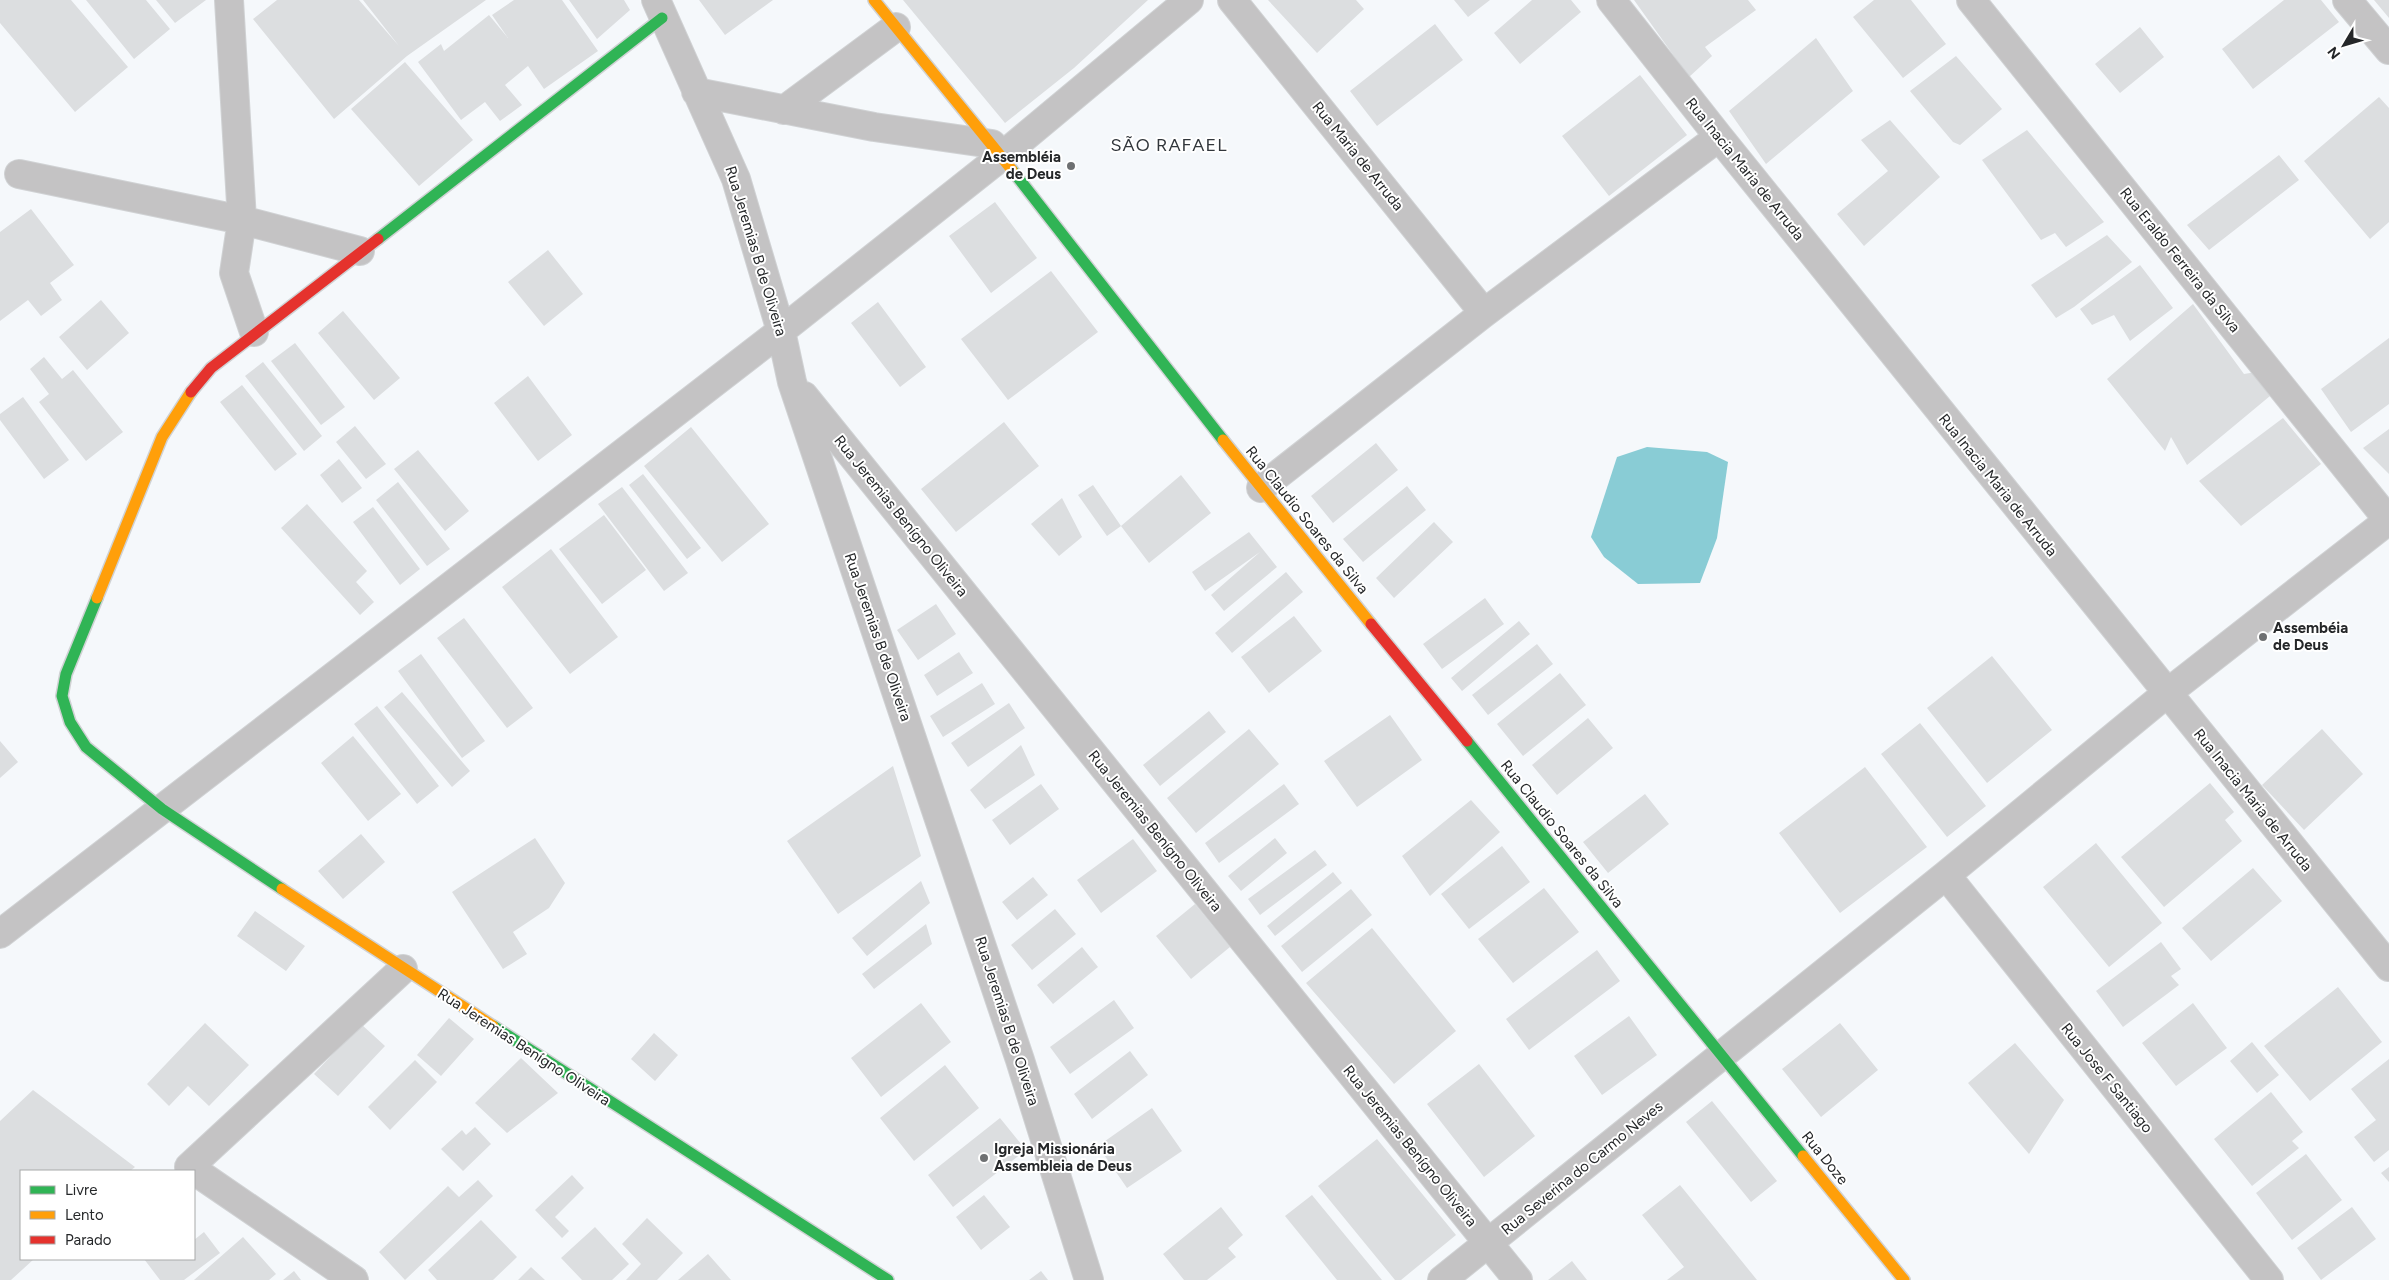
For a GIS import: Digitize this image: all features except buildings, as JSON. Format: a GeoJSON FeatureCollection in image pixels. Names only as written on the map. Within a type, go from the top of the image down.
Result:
{"type":"FeatureCollection","features":[{"type":"Feature","properties":{"kind":"street"},"geometry":{"type":"LineString","coordinates":[[229,0],[242,220],[234,273],[254,332]]}},
{"type":"Feature","properties":{"kind":"street","name":"Rua Claudio Soares da Silva"},"geometry":{"type":"LineString","coordinates":[[874,0],[997,150],[1261,488],[1722,1054]]}},
{"type":"Feature","properties":{"kind":"street"},"geometry":{"type":"LineString","coordinates":[[0,934],[781,331],[997,150],[1189,0]]}},
{"type":"Feature","properties":{"kind":"street","name":"Rua Maria de Arruda"},"geometry":{"type":"LineString","coordinates":[[1232,0],[1484,313]]}},
{"type":"Feature","properties":{"kind":"street","name":"Rua Inacia Maria de Arruda"},"geometry":{"type":"LineString","coordinates":[[1611,0],[2166,694],[2389,968]]}},
{"type":"Feature","properties":{"kind":"street","name":"Rua Eraldo Ferreira da Silva"},"geometry":{"type":"LineString","coordinates":[[1971,0],[2389,520]]}},
{"type":"Feature","properties":{"kind":"street"},"geometry":{"type":"LineString","coordinates":[[2347,0],[2389,50]]}},
{"type":"Feature","properties":{"kind":"street","name":"Rua Jeremias B de Oliveira"},"geometry":{"type":"LineString","coordinates":[[659,9],[736,179],[781,331],[792,382],[1020,1060],[1089,1280]]}},
{"type":"Feature","properties":{"kind":"street","name":"Rua Jeremias Benígno Oliveira"},"geometry":{"type":"LineString","coordinates":[[659,9],[360,251],[254,332],[211,368],[186,398],[162,437],[66,674],[62,696],[70,722],[86,747],[162,809],[402,969],[888,1280]]}},
{"type":"Feature","properties":{"kind":"street"},"geometry":{"type":"LineString","coordinates":[[784,110],[896,27]]}},
{"type":"Feature","properties":{"kind":"street"},"geometry":{"type":"LineString","coordinates":[[696,92],[997,150]]}},
{"type":"Feature","properties":{"kind":"street"},"geometry":{"type":"LineString","coordinates":[[1261,488],[1484,313],[1719,137]]}},
{"type":"Feature","properties":{"kind":"street"},"geometry":{"type":"LineString","coordinates":[[19,174],[242,220],[360,251]]}},
{"type":"Feature","properties":{"kind":"street","name":"Rua Jeremias Benígno Oliveira"},"geometry":{"type":"LineString","coordinates":[[792,382],[1518,1280]]}},
{"type":"Feature","properties":{"kind":"street","name":"Rua Severina do Carmo Neves"},"geometry":{"type":"LineString","coordinates":[[1442,1280],[1946,876],[2166,694],[2389,520]]}},
{"type":"Feature","properties":{"kind":"street","name":"Rua Jose F Santiago"},"geometry":{"type":"LineString","coordinates":[[1946,876],[2269,1280]]}},
{"type":"Feature","properties":{"kind":"street"},"geometry":{"type":"LineString","coordinates":[[193,1170],[189,1167],[402,969]]}},
{"type":"Feature","properties":{"kind":"street","name":"Rua Doze"},"geometry":{"type":"LineString","coordinates":[[1722,1054],[1904,1280]]}},
{"type":"Feature","properties":{"kind":"street"},"geometry":{"type":"LineString","coordinates":[[195,1171],[354,1280]]}},
{"type":"Feature","properties":{"kind":"water"},"geometry":{"type":"Polygon","coordinates":[[[1647,447],[1707,452],[1728,462],[1717,538],[1700,583],[1638,584],[1604,557],[1591,537],[1617,457],[1647,447]]]}},
{"type":"Feature","properties":{"kind":"traffic: fast"},"geometry":{"type":"LineString","coordinates":[[378,239],[662,18]]}},
{"type":"Feature","properties":{"kind":"traffic: fast"},"geometry":{"type":"LineString","coordinates":[[1012,170],[1223,440]]}},
{"type":"Feature","properties":{"kind":"traffic: fast"},"geometry":{"type":"LineString","coordinates":[[97,598],[66,674],[62,696],[70,722],[86,747],[162,809],[282,889]]}},
{"type":"Feature","properties":{"kind":"traffic: fast"},"geometry":{"type":"LineString","coordinates":[[1467,741],[1803,1156]]}},
{"type":"Feature","properties":{"kind":"traffic: fast"},"geometry":{"type":"LineString","coordinates":[[493,1026],[888,1280]]}},
{"type":"Feature","properties":{"kind":"traffic: slow"},"geometry":{"type":"LineString","coordinates":[[874,0],[1012,170]]}},
{"type":"Feature","properties":{"kind":"traffic: slow"},"geometry":{"type":"LineString","coordinates":[[97,598],[162,437],[191,392]]}},
{"type":"Feature","properties":{"kind":"traffic: slow"},"geometry":{"type":"LineString","coordinates":[[1223,440],[1371,624]]}},
{"type":"Feature","properties":{"kind":"traffic: slow"},"geometry":{"type":"LineString","coordinates":[[282,889],[493,1026]]}},
{"type":"Feature","properties":{"kind":"traffic: slow"},"geometry":{"type":"LineString","coordinates":[[1803,1156],[1904,1280]]}},
{"type":"Feature","properties":{"kind":"traffic: jam"},"geometry":{"type":"LineString","coordinates":[[191,392],[211,368],[378,239]]}},
{"type":"Feature","properties":{"kind":"traffic: jam"},"geometry":{"type":"LineString","coordinates":[[1371,624],[1467,741]]}},
{"type":"Feature","properties":{"kind":"place","name":"Assembléia de Deus"},"geometry":{"type":"Point","coordinates":[1071,166]}},
{"type":"Feature","properties":{"kind":"place","name":"Assembéia de Deus"},"geometry":{"type":"Point","coordinates":[2263,637]}},
{"type":"Feature","properties":{"kind":"place","name":"Igreja Missionária Assembleia de Deus"},"geometry":{"type":"Point","coordinates":[984,1158]}},
{"type":"Feature","properties":{"kind":"district","name":"SÃO RAFAEL"},"geometry":{"type":"Point","coordinates":[1169,145]}}]}
